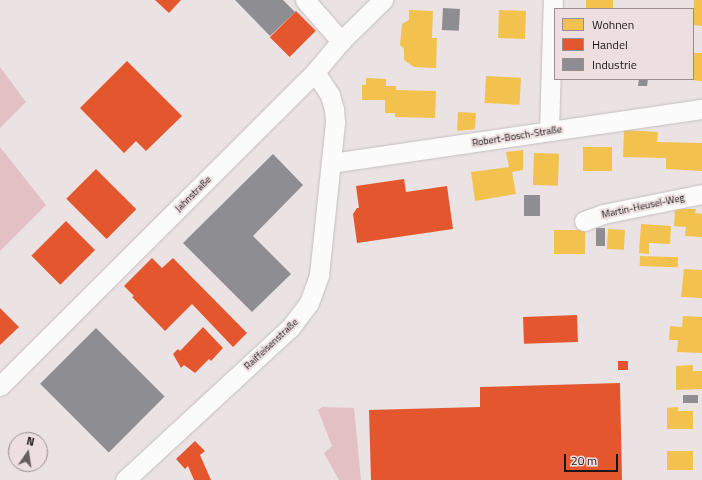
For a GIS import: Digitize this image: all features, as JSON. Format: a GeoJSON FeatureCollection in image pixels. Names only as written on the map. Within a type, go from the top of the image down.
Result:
{"type":"FeatureCollection","features":[{"type":"Feature","properties":{"kind":"street"},"geometry":{"type":"LineString","coordinates":[[305,0],[341,41]]}},
{"type":"Feature","properties":{"kind":"street","name":"Jahnstraße"},"geometry":{"type":"LineString","coordinates":[[0,386],[315,72],[341,41],[383,0]]}},
{"type":"Feature","properties":{"kind":"street"},"geometry":{"type":"LineString","coordinates":[[549,131],[553,0]]}},
{"type":"Feature","properties":{"kind":"street","name":"Raiffeisenstraße"},"geometry":{"type":"LineString","coordinates":[[125,480],[301,316],[312,297],[318,275],[335,133],[334,109],[330,95],[315,72]]}},
{"type":"Feature","properties":{"kind":"street","name":"Robert-Bosch-Straße"},"geometry":{"type":"LineString","coordinates":[[331,163],[359,161],[702,109]]}},
{"type":"Feature","properties":{"kind":"street","name":"Martin-Heusel-Weg"},"geometry":{"type":"LineString","coordinates":[[584,221],[603,214],[702,194]]}},
{"type":"Feature","properties":{"kind":"shaded area"},"geometry":{"type":"Polygon","coordinates":[[[0,67],[26,102],[0,128],[0,67]]]}},
{"type":"Feature","properties":{"kind":"shaded area"},"geometry":{"type":"Polygon","coordinates":[[[0,147],[46,205],[0,251],[0,147]]]}},
{"type":"Feature","properties":{"kind":"shaded area"},"geometry":{"type":"Polygon","coordinates":[[[322,407],[354,408],[361,480],[339,480],[324,453],[332,446],[318,410],[322,407]]]}},
{"type":"Feature","properties":{"kind":"building: Wohnen"},"geometry":{"type":"Polygon","coordinates":[[[586,0],[613,0],[613,8],[586,8],[586,0]]]}},
{"type":"Feature","properties":{"kind":"building: Wohnen"},"geometry":{"type":"Polygon","coordinates":[[[694,0],[702,0],[702,26],[694,25],[694,0]]]}},
{"type":"Feature","properties":{"kind":"building: Wohnen"},"geometry":{"type":"Polygon","coordinates":[[[409,10],[433,11],[432,38],[437,38],[436,68],[414,67],[404,60],[404,49],[400,45],[402,24],[409,20],[409,10]]]}},
{"type":"Feature","properties":{"kind":"building: Wohnen"},"geometry":{"type":"Polygon","coordinates":[[[499,10],[526,11],[525,39],[498,38],[499,10]]]}},
{"type":"Feature","properties":{"kind":"building: Wohnen"},"geometry":{"type":"Polygon","coordinates":[[[694,53],[702,53],[702,81],[693,80],[694,53]]]}},
{"type":"Feature","properties":{"kind":"building: Wohnen"},"geometry":{"type":"Polygon","coordinates":[[[486,76],[521,78],[520,105],[485,103],[486,76]]]}},
{"type":"Feature","properties":{"kind":"building: Wohnen"},"geometry":{"type":"Polygon","coordinates":[[[366,78],[386,79],[386,86],[396,86],[396,90],[436,91],[435,118],[395,117],[395,113],[385,113],[385,100],[362,100],[362,85],[366,85],[366,78]]]}},
{"type":"Feature","properties":{"kind":"building: Wohnen"},"geometry":{"type":"Polygon","coordinates":[[[458,112],[476,113],[475,129],[457,131],[458,112]]]}},
{"type":"Feature","properties":{"kind":"building: Wohnen"},"geometry":{"type":"Polygon","coordinates":[[[624,130],[658,132],[657,142],[702,143],[702,171],[666,169],[666,158],[623,157],[624,130]]]}},
{"type":"Feature","properties":{"kind":"building: Wohnen"},"geometry":{"type":"Polygon","coordinates":[[[583,147],[612,147],[612,171],[583,171],[583,147]]]}},
{"type":"Feature","properties":{"kind":"building: Wohnen"},"geometry":{"type":"Polygon","coordinates":[[[523,150],[523,170],[512,172],[516,194],[475,201],[471,172],[509,167],[506,152],[523,150]]]}},
{"type":"Feature","properties":{"kind":"building: Wohnen"},"geometry":{"type":"Polygon","coordinates":[[[534,153],[559,154],[558,186],[533,185],[534,153]]]}},
{"type":"Feature","properties":{"kind":"building: Wohnen"},"geometry":{"type":"Polygon","coordinates":[[[675,209],[696,209],[695,213],[702,214],[702,237],[685,236],[686,227],[674,226],[675,209]]]}},
{"type":"Feature","properties":{"kind":"building: Wohnen"},"geometry":{"type":"Polygon","coordinates":[[[641,224],[671,226],[670,244],[649,243],[649,254],[639,253],[641,224]]]}},
{"type":"Feature","properties":{"kind":"building: Wohnen"},"geometry":{"type":"Polygon","coordinates":[[[608,229],[625,230],[624,250],[607,249],[608,229]]]}},
{"type":"Feature","properties":{"kind":"building: Wohnen"},"geometry":{"type":"Polygon","coordinates":[[[554,230],[585,230],[585,254],[554,254],[554,230]]]}},
{"type":"Feature","properties":{"kind":"building: Wohnen"},"geometry":{"type":"Polygon","coordinates":[[[640,256],[678,257],[678,267],[640,266],[640,256]]]}},
{"type":"Feature","properties":{"kind":"building: Wohnen"},"geometry":{"type":"Polygon","coordinates":[[[684,269],[702,270],[702,298],[681,297],[684,269]]]}},
{"type":"Feature","properties":{"kind":"building: Wohnen"},"geometry":{"type":"Polygon","coordinates":[[[683,316],[702,317],[702,353],[677,352],[678,340],[669,340],[670,326],[682,327],[683,316]]]}},
{"type":"Feature","properties":{"kind":"building: Wohnen"},"geometry":{"type":"Polygon","coordinates":[[[693,365],[693,371],[702,371],[702,389],[676,390],[676,366],[693,365]]]}},
{"type":"Feature","properties":{"kind":"building: Wohnen"},"geometry":{"type":"Polygon","coordinates":[[[678,407],[678,411],[693,411],[693,429],[667,429],[667,408],[678,407]]]}},
{"type":"Feature","properties":{"kind":"building: Wohnen"},"geometry":{"type":"Polygon","coordinates":[[[667,451],[693,451],[693,470],[667,470],[667,451]]]}},
{"type":"Feature","properties":{"kind":"building: Handel"},"geometry":{"type":"Polygon","coordinates":[[[155,0],[181,0],[169,13],[155,0]]]}},
{"type":"Feature","properties":{"kind":"building: Handel"},"geometry":{"type":"Polygon","coordinates":[[[296,11],[316,31],[290,57],[270,37],[296,11]]]}},
{"type":"Feature","properties":{"kind":"building: Handel"},"geometry":{"type":"Polygon","coordinates":[[[127,61],[182,116],[146,151],[136,141],[124,153],[80,108],[127,61]]]}},
{"type":"Feature","properties":{"kind":"building: Handel"},"geometry":{"type":"Polygon","coordinates":[[[96,169],[136,209],[107,239],[66,199],[96,169]]]}},
{"type":"Feature","properties":{"kind":"building: Handel"},"geometry":{"type":"Polygon","coordinates":[[[404,179],[406,192],[447,186],[453,229],[357,243],[353,214],[357,208],[359,208],[356,186],[404,179]]]}},
{"type":"Feature","properties":{"kind":"building: Handel"},"geometry":{"type":"Polygon","coordinates":[[[66,221],[95,250],[60,285],[31,256],[66,221]]]}},
{"type":"Feature","properties":{"kind":"building: Handel"},"geometry":{"type":"Polygon","coordinates":[[[152,258],[162,268],[173,258],[247,333],[233,347],[192,304],[165,331],[132,297],[134,296],[124,286],[152,258]]]}},
{"type":"Feature","properties":{"kind":"building: Handel"},"geometry":{"type":"Polygon","coordinates":[[[0,308],[19,327],[0,345],[0,308]]]}},
{"type":"Feature","properties":{"kind":"building: Handel"},"geometry":{"type":"Polygon","coordinates":[[[577,315],[578,342],[524,344],[523,317],[577,315]]]}},
{"type":"Feature","properties":{"kind":"building: Handel"},"geometry":{"type":"Polygon","coordinates":[[[203,327],[223,348],[211,361],[209,359],[195,373],[184,365],[181,368],[173,354],[178,349],[180,351],[203,327]]]}},
{"type":"Feature","properties":{"kind":"building: Handel"},"geometry":{"type":"Polygon","coordinates":[[[618,361],[628,361],[628,370],[618,370],[618,361]]]}},
{"type":"Feature","properties":{"kind":"building: Handel"},"geometry":{"type":"Polygon","coordinates":[[[620,383],[622,480],[371,480],[369,410],[480,407],[480,387],[620,383]]]}},
{"type":"Feature","properties":{"kind":"building: Handel"},"geometry":{"type":"Polygon","coordinates":[[[195,441],[205,451],[200,455],[211,480],[194,480],[188,466],[185,469],[176,459],[195,441]]]}},
{"type":"Feature","properties":{"kind":"building: Industrie"},"geometry":{"type":"Polygon","coordinates":[[[235,0],[283,0],[295,12],[270,36],[235,0]]]}},
{"type":"Feature","properties":{"kind":"building: Industrie"},"geometry":{"type":"Polygon","coordinates":[[[443,8],[460,9],[459,31],[442,30],[443,8]]]}},
{"type":"Feature","properties":{"kind":"building: Industrie"},"geometry":{"type":"Polygon","coordinates":[[[639,80],[648,80],[647,86],[638,86],[639,80]]]}},
{"type":"Feature","properties":{"kind":"building: Industrie"},"geometry":{"type":"Polygon","coordinates":[[[273,154],[303,185],[253,236],[291,274],[252,312],[183,243],[273,154]]]}},
{"type":"Feature","properties":{"kind":"building: Industrie"},"geometry":{"type":"Polygon","coordinates":[[[524,195],[540,195],[540,216],[524,216],[524,195]]]}},
{"type":"Feature","properties":{"kind":"building: Industrie"},"geometry":{"type":"Polygon","coordinates":[[[596,228],[605,228],[605,246],[596,246],[596,228]]]}},
{"type":"Feature","properties":{"kind":"building: Industrie"},"geometry":{"type":"Polygon","coordinates":[[[96,328],[165,397],[109,452],[40,384],[96,328]]]}},
{"type":"Feature","properties":{"kind":"building: Industrie"},"geometry":{"type":"Polygon","coordinates":[[[683,395],[698,395],[698,403],[683,403],[683,395]]]}}]}
